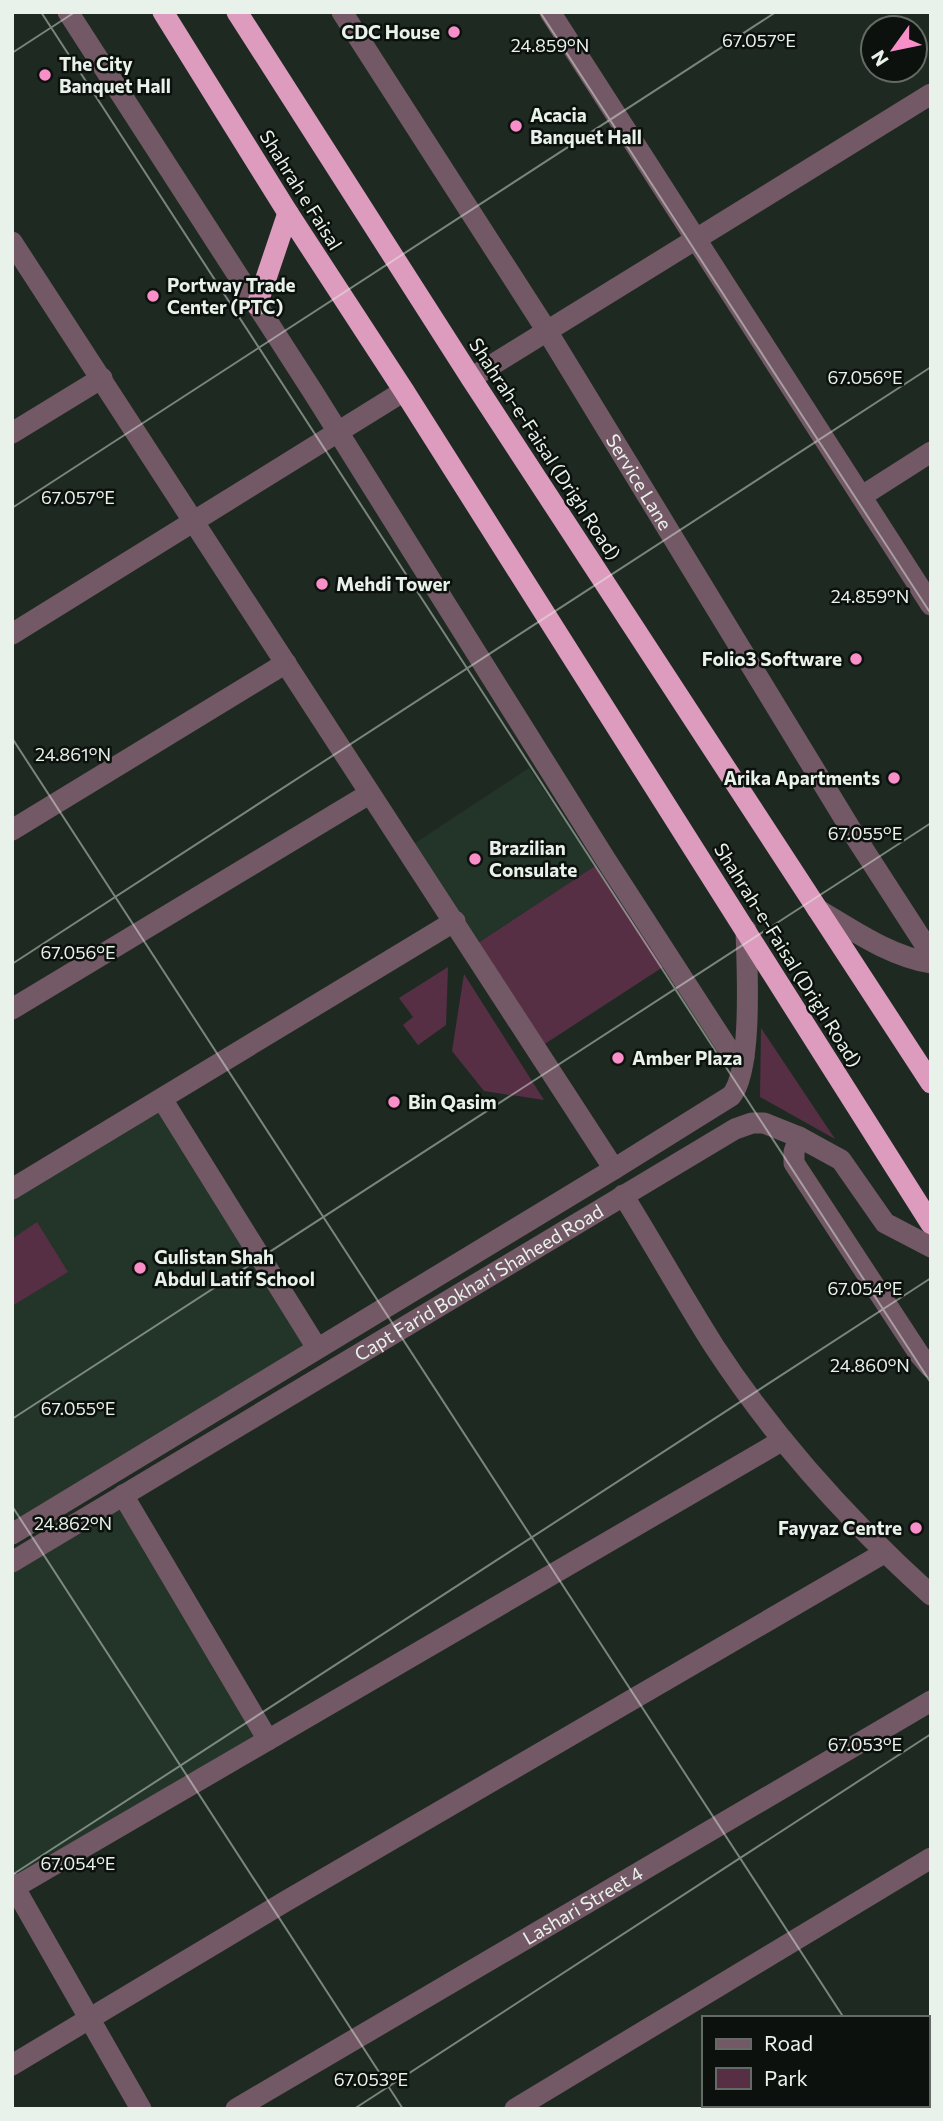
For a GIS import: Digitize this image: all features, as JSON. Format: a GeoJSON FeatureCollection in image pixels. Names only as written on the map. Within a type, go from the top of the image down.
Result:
{"type":"FeatureCollection","features":[{"type":"Feature","properties":{"kind":"highway","name":"Shahrah e Faisal"},"geometry":{"type":"LineString","coordinates":[[163,12],[288,214],[404,391]]}},
{"type":"Feature","properties":{"kind":"highway","name":"Shahrah-e-Faisal (Drigh Road)"},"geometry":{"type":"LineString","coordinates":[[237,12],[471,378],[817,909]]}},
{"type":"Feature","properties":{"kind":"highway"},"geometry":{"type":"LineString","coordinates":[[257,305],[288,214]]}},
{"type":"Feature","properties":{"kind":"highway","name":"Shahrah-e-Faisal (Drigh Road)"},"geometry":{"type":"LineString","coordinates":[[404,391],[931,1224]]}},
{"type":"Feature","properties":{"kind":"highway"},"geometry":{"type":"LineString","coordinates":[[817,909],[931,1083]]}},
{"type":"Feature","properties":{"kind":"street"},"geometry":{"type":"LineString","coordinates":[[68,12],[257,305],[719,1035],[732,1052],[744,1057]]}},
{"type":"Feature","properties":{"kind":"street","name":"Service Lane"},"geometry":{"type":"LineString","coordinates":[[342,12],[547,331],[858,841],[931,954]]}},
{"type":"Feature","properties":{"kind":"street"},"geometry":{"type":"LineString","coordinates":[[550,12],[931,604]]}},
{"type":"Feature","properties":{"kind":"street"},"geometry":{"type":"LineString","coordinates":[[471,378],[931,94]]}},
{"type":"Feature","properties":{"kind":"street"},"geometry":{"type":"LineString","coordinates":[[12,242],[614,1169]]}},
{"type":"Feature","properties":{"kind":"street"},"geometry":{"type":"LineString","coordinates":[[12,433],[102,378]]}},
{"type":"Feature","properties":{"kind":"street"},"geometry":{"type":"LineString","coordinates":[[12,634],[404,391]]}},
{"type":"Feature","properties":{"kind":"street"},"geometry":{"type":"LineString","coordinates":[[862,496],[931,452]]}},
{"type":"Feature","properties":{"kind":"street"},"geometry":{"type":"LineString","coordinates":[[12,830],[286,663]]}},
{"type":"Feature","properties":{"kind":"street"},"geometry":{"type":"LineString","coordinates":[[12,1009],[369,794]]}},
{"type":"Feature","properties":{"kind":"street"},"geometry":{"type":"LineString","coordinates":[[817,909],[909,960],[931,963]]}},
{"type":"Feature","properties":{"kind":"street"},"geometry":{"type":"LineString","coordinates":[[12,1189],[455,921]]}},
{"type":"Feature","properties":{"kind":"street","name":"Capt Farid Bokhari Shaheed Road"},"geometry":{"type":"LineString","coordinates":[[12,1534],[731,1096],[741,1079],[744,1057],[748,989],[746,930]]}},
{"type":"Feature","properties":{"kind":"street"},"geometry":{"type":"LineString","coordinates":[[162,1099],[317,1348]]}},
{"type":"Feature","properties":{"kind":"street","name":"Capt Farid Bokhari Shaheed Road"},"geometry":{"type":"LineString","coordinates":[[12,1562],[623,1195],[735,1129],[752,1123],[764,1123],[841,1160],[885,1223],[931,1247]]}},
{"type":"Feature","properties":{"kind":"street"},"geometry":{"type":"LineString","coordinates":[[799,1138],[794,1152],[794,1163],[904,1332],[931,1368]]}},
{"type":"Feature","properties":{"kind":"street"},"geometry":{"type":"LineString","coordinates":[[623,1195],[715,1348],[783,1440],[884,1553],[931,1595]]}},
{"type":"Feature","properties":{"kind":"street"},"geometry":{"type":"LineString","coordinates":[[141,2109],[13,1887],[783,1440]]}},
{"type":"Feature","properties":{"kind":"street"},"geometry":{"type":"LineString","coordinates":[[123,1495],[268,1740]]}},
{"type":"Feature","properties":{"kind":"street"},"geometry":{"type":"LineString","coordinates":[[12,2065],[310,1887],[884,1553]]}},
{"type":"Feature","properties":{"kind":"street","name":"Lashari Street 4"},"geometry":{"type":"LineString","coordinates":[[236,2109],[931,1701]]}},
{"type":"Feature","properties":{"kind":"street"},"geometry":{"type":"LineString","coordinates":[[515,2109],[931,1858]]}},
{"type":"Feature","properties":{"kind":"shaded area"},"geometry":{"type":"Polygon","coordinates":[[[529,768],[595,866],[472,947],[406,849],[529,768]]]}},
{"type":"Feature","properties":{"kind":"shaded area","name":"Gulistan Shah Abdul Latif School"},"geometry":{"type":"Polygon","coordinates":[[[162,1099],[317,1348],[12,1534],[12,1189],[162,1099]]]}},
{"type":"Feature","properties":{"kind":"shaded area"},"geometry":{"type":"Polygon","coordinates":[[[123,1495],[268,1740],[12,1883],[12,1562],[123,1495]]]}},
{"type":"Feature","properties":{"kind":"green space"},"geometry":{"type":"Polygon","coordinates":[[[595,866],[663,967],[537,1049],[472,947],[595,866]]]}},
{"type":"Feature","properties":{"kind":"green space"},"geometry":{"type":"Polygon","coordinates":[[[448,967],[446,1025],[418,1045],[403,1025],[413,1017],[399,998],[448,967]]]}},
{"type":"Feature","properties":{"kind":"green space"},"geometry":{"type":"Polygon","coordinates":[[[464,974],[544,1100],[484,1091],[452,1051],[464,974]]]}},
{"type":"Feature","properties":{"kind":"green space"},"geometry":{"type":"Polygon","coordinates":[[[761,1028],[835,1139],[760,1097],[761,1028]]]}},
{"type":"Feature","properties":{"kind":"green space"},"geometry":{"type":"Polygon","coordinates":[[[37,1222],[68,1272],[12,1306],[12,1239],[37,1222]]]}},
{"type":"Feature","properties":{"kind":"place","name":"CDC House"},"geometry":{"type":"Point","coordinates":[454,32]}},
{"type":"Feature","properties":{"kind":"place","name":"The City Banquet Hall"},"geometry":{"type":"Point","coordinates":[45,75]}},
{"type":"Feature","properties":{"kind":"place","name":"Acacia Banquet Hall"},"geometry":{"type":"Point","coordinates":[516,126]}},
{"type":"Feature","properties":{"kind":"place","name":"Portway Trade Center (PTC)"},"geometry":{"type":"Point","coordinates":[153,296]}},
{"type":"Feature","properties":{"kind":"place","name":"Mehdi Tower"},"geometry":{"type":"Point","coordinates":[322,584]}},
{"type":"Feature","properties":{"kind":"place","name":"Folio3 Software"},"geometry":{"type":"Point","coordinates":[856,659]}},
{"type":"Feature","properties":{"kind":"place","name":"Arika Apartments"},"geometry":{"type":"Point","coordinates":[894,778]}},
{"type":"Feature","properties":{"kind":"place","name":"Brazilian Consulate"},"geometry":{"type":"Point","coordinates":[475,859]}},
{"type":"Feature","properties":{"kind":"place","name":"Amber Plaza"},"geometry":{"type":"Point","coordinates":[618,1058]}},
{"type":"Feature","properties":{"kind":"place","name":"Bin Qasim"},"geometry":{"type":"Point","coordinates":[394,1102]}},
{"type":"Feature","properties":{"kind":"place","name":"Gulistan Shah Abdul Latif School"},"geometry":{"type":"Point","coordinates":[140,1268]}},
{"type":"Feature","properties":{"kind":"place","name":"Fayyaz Centre"},"geometry":{"type":"Point","coordinates":[916,1528]}}]}
